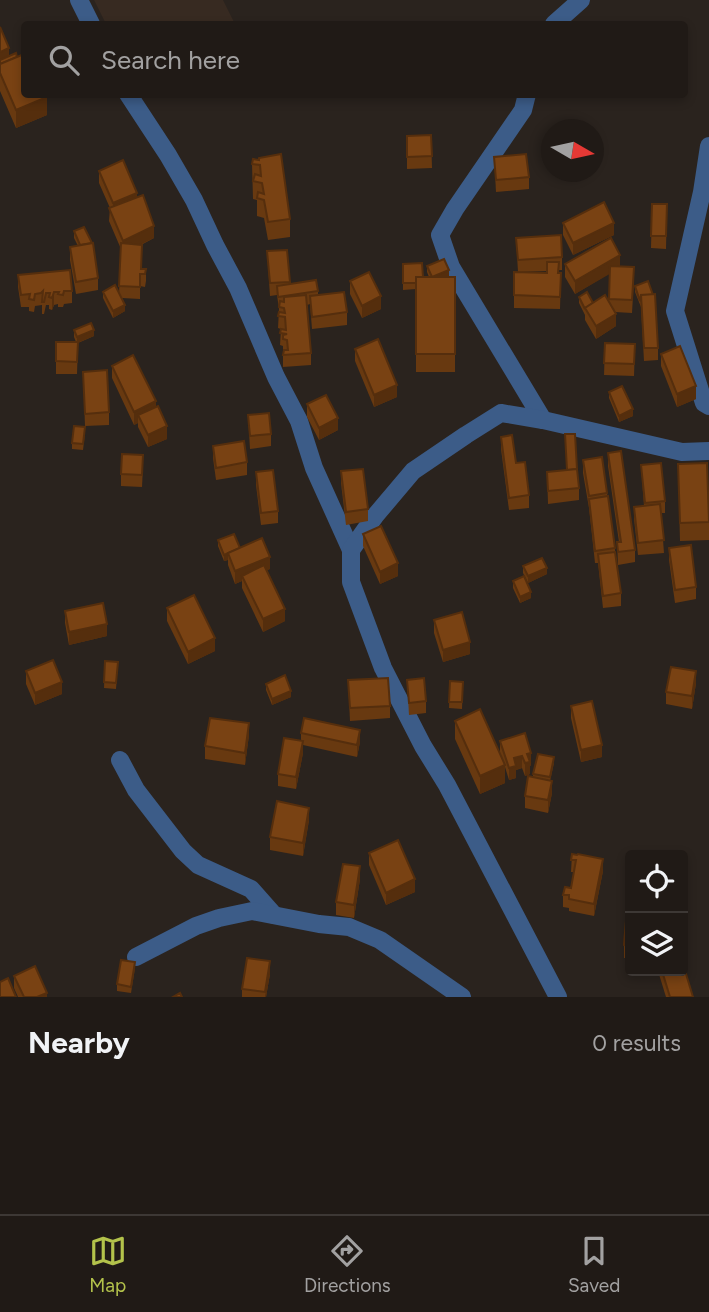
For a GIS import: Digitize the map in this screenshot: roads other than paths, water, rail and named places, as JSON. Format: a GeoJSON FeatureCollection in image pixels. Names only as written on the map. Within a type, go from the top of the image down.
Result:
{"type":"FeatureCollection","features":[{"type":"Feature","properties":{"kind":"street"},"geometry":{"type":"LineString","coordinates":[[79,0],[90,21]]}},
{"type":"Feature","properties":{"kind":"street"},"geometry":{"type":"LineString","coordinates":[[558,21],[582,0]]}},
{"type":"Feature","properties":{"kind":"street"},"geometry":{"type":"LineString","coordinates":[[131,98],[169,155],[194,200],[299,421],[314,468],[351,550],[351,582],[383,668],[558,997]]}},
{"type":"Feature","properties":{"kind":"street"},"geometry":{"type":"LineString","coordinates":[[526,98],[523,110],[440,234],[451,267],[543,420]]}},
{"type":"Feature","properties":{"kind":"street"},"geometry":{"type":"LineString","coordinates":[[709,146],[702,192],[675,311],[704,403],[709,406]]}},
{"type":"Feature","properties":{"kind":"street"},"geometry":{"type":"LineString","coordinates":[[351,550],[375,516],[413,471],[501,413],[682,452],[709,451]]}},
{"type":"Feature","properties":{"kind":"street"},"geometry":{"type":"LineString","coordinates":[[120,760],[136,790],[183,851],[198,864],[251,889],[274,915]]}},
{"type":"Feature","properties":{"kind":"street"},"geometry":{"type":"LineString","coordinates":[[136,957],[196,926],[252,911],[349,927],[380,940],[462,997]]}}]}
